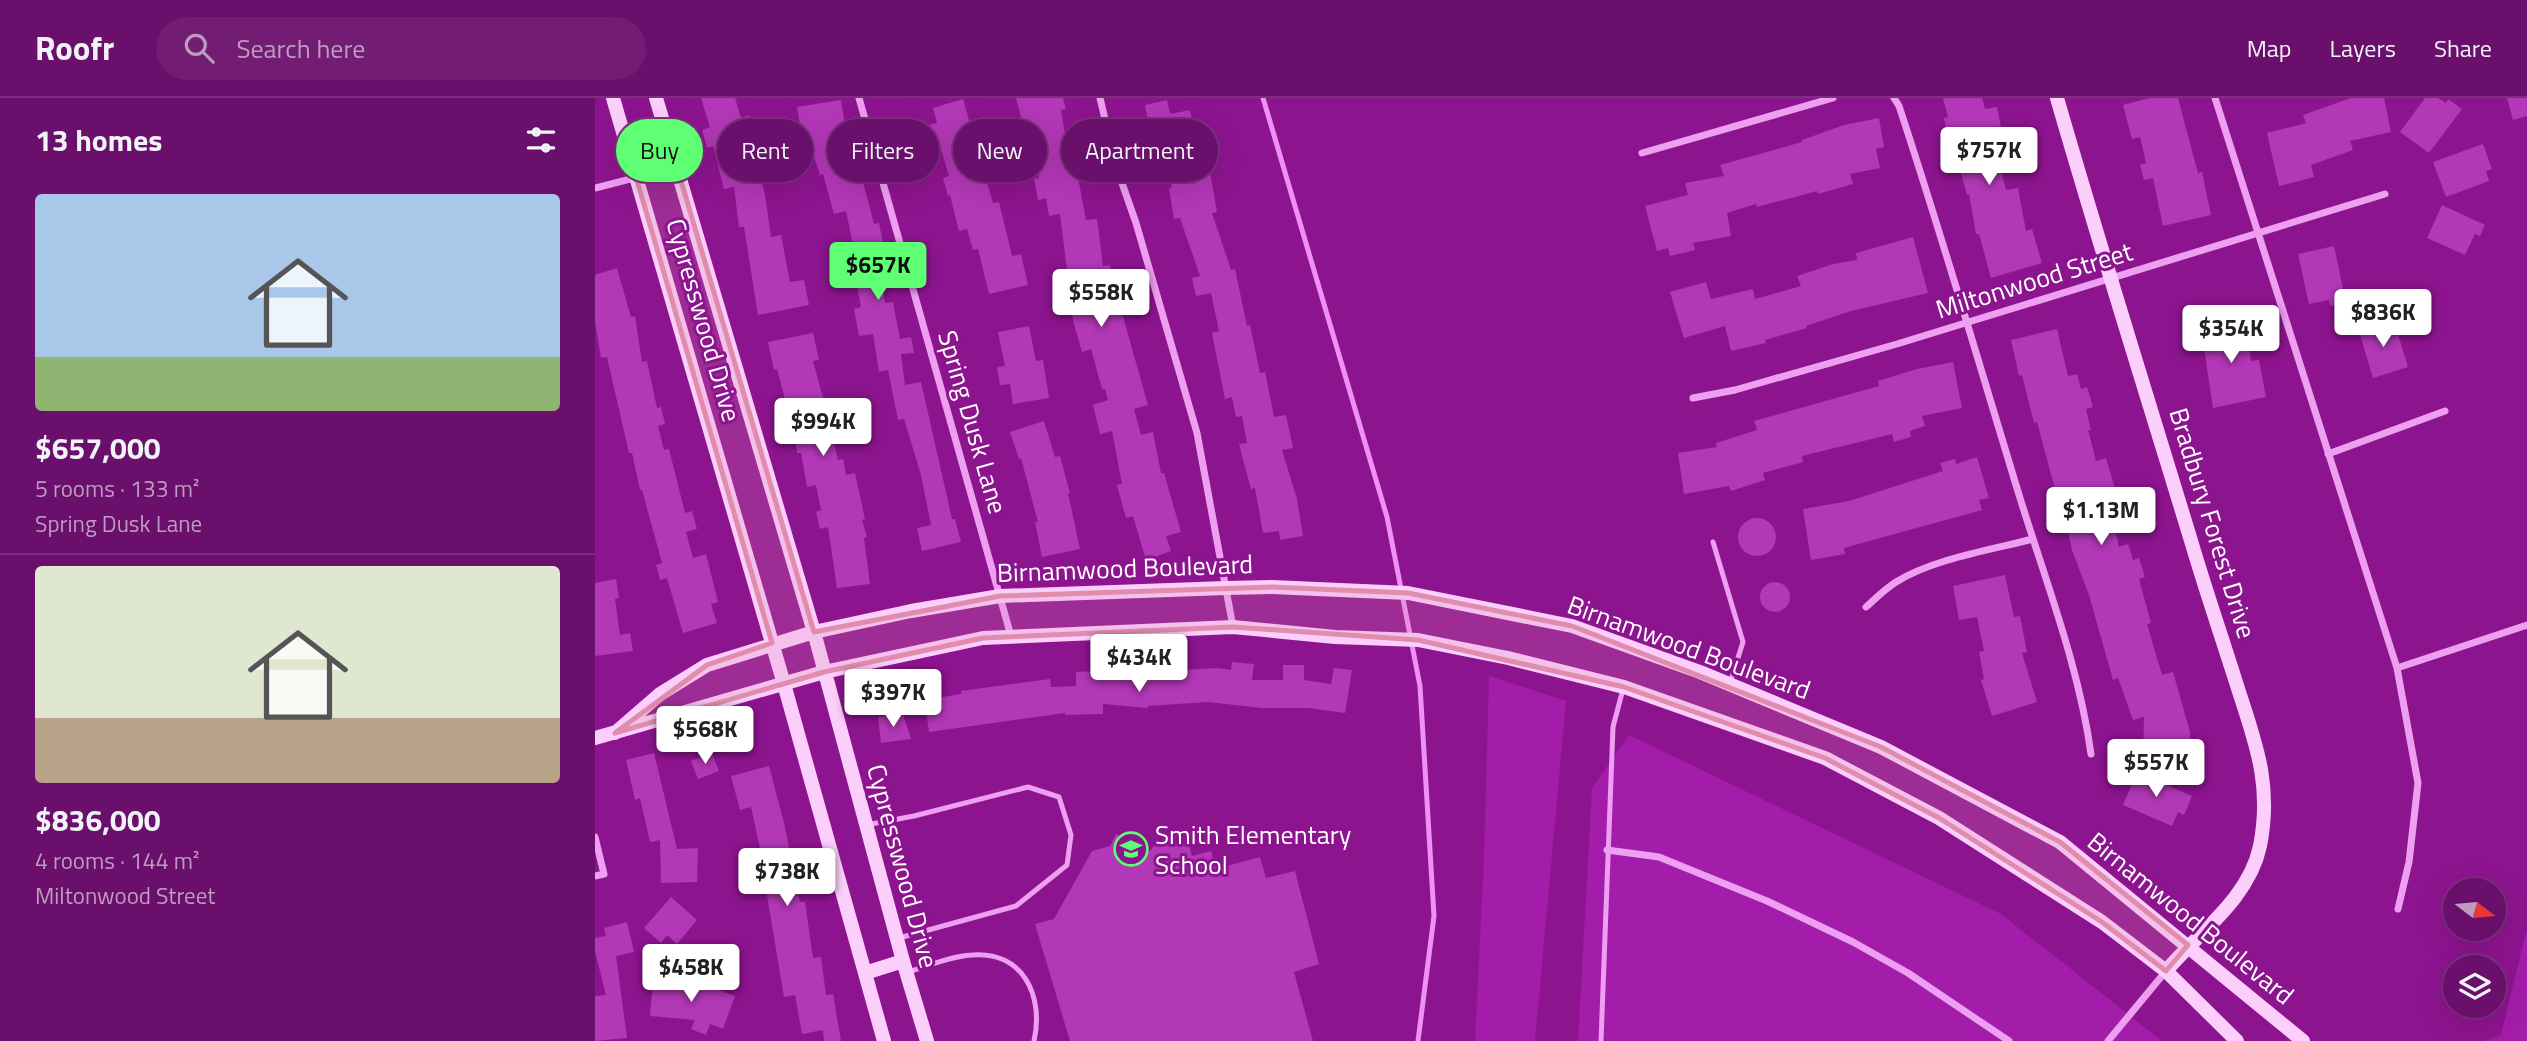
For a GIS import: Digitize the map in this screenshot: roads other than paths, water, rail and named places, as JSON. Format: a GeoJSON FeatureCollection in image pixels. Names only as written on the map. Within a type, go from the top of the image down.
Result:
{"type":"FeatureCollection","features":[{"type":"Feature","properties":{"kind":"street","name":"Cypresswood Drive"},"geometry":{"type":"LineString","coordinates":[[613,98],[619,119]]}},
{"type":"Feature","properties":{"kind":"street","name":"Cypresswood Drive"},"geometry":{"type":"LineString","coordinates":[[656,98],[662,119]]}},
{"type":"Feature","properties":{"kind":"street","name":"Spring Dusk Lane"},"geometry":{"type":"LineString","coordinates":[[859,98],[1012,637]]}},
{"type":"Feature","properties":{"kind":"street"},"geometry":{"type":"LineString","coordinates":[[1100,98],[1116,166],[1136,223],[1197,433],[1233,628]]}},
{"type":"Feature","properties":{"kind":"street"},"geometry":{"type":"LineString","coordinates":[[1642,153],[1833,98]]}},
{"type":"Feature","properties":{"kind":"street"},"geometry":{"type":"LineString","coordinates":[[1894,98],[1912,144],[2084,706],[2091,754]]}},
{"type":"Feature","properties":{"kind":"street","name":"Bradbury Forest Drive"},"geometry":{"type":"LineString","coordinates":[[2057,98],[2109,280],[2148,395],[2192,545],[2262,764],[2265,805],[2259,849],[2243,884],[2217,920],[2188,945],[2166,971]]}},
{"type":"Feature","properties":{"kind":"street"},"geometry":{"type":"LineString","coordinates":[[2215,98],[2397,668],[2418,783],[2409,862],[2398,909]]}},
{"type":"Feature","properties":{"kind":"street"},"geometry":{"type":"LineString","coordinates":[[595,188],[617,182]]}},
{"type":"Feature","properties":{"kind":"street","name":"Cypresswood Drive"},"geometry":{"type":"LineString","coordinates":[[637,182],[784,684],[884,1041]]}},
{"type":"Feature","properties":{"kind":"street","name":"Cypresswood Drive"},"geometry":{"type":"LineString","coordinates":[[681,182],[814,632],[927,1041]]}},
{"type":"Feature","properties":{"kind":"street","name":"Miltonwood Street"},"geometry":{"type":"LineString","coordinates":[[1693,398],[1735,390],[2109,280],[2385,194]]}},
{"type":"Feature","properties":{"kind":"street"},"geometry":{"type":"LineString","coordinates":[[2328,454],[2445,411]]}},
{"type":"Feature","properties":{"kind":"street"},"geometry":{"type":"LineString","coordinates":[[1866,607],[1884,590],[1913,574],[2033,539]]}},
{"type":"Feature","properties":{"kind":"street","name":"Birnamwood Boulevard"},"geometry":{"type":"LineString","coordinates":[[615,733],[660,694],[707,665],[772,643],[911,611],[1000,596],[1226,587],[1272,586],[1408,593],[1572,626],[1730,684],[1881,747],[2060,842],[2303,1041]]}},
{"type":"Feature","properties":{"kind":"street"},"geometry":{"type":"LineString","coordinates":[[2397,668],[2527,625]]}},
{"type":"Feature","properties":{"kind":"street","name":"Birnamwood Boulevard"},"geometry":{"type":"LineString","coordinates":[[595,738],[824,672],[983,638],[1233,628],[1335,637],[1418,640],[1508,658],[1624,687],[1825,758],[1939,818],[2102,922],[2166,971],[2237,1041]]}},
{"type":"Feature","properties":{"kind":"street"},"geometry":{"type":"LineString","coordinates":[[595,837],[604,874],[595,876]]}},
{"type":"Feature","properties":{"kind":"street"},"geometry":{"type":"LineString","coordinates":[[1607,850],[1659,857],[1767,901],[1829,930],[1907,973],[2009,1041]]}},
{"type":"Feature","properties":{"kind":"street"},"geometry":{"type":"LineString","coordinates":[[865,973],[905,967]]}},
{"type":"Feature","properties":{"kind":"street"},"geometry":{"type":"LineString","coordinates":[[2108,1041],[2166,971]]}},
{"type":"Feature","properties":{"kind":"lane"},"geometry":{"type":"LineString","coordinates":[[1713,542],[1743,642],[1730,684]]}},
{"type":"Feature","properties":{"kind":"lane"},"geometry":{"type":"LineString","coordinates":[[1601,1041],[1613,727],[1624,687]]}},
{"type":"Feature","properties":{"kind":"lane"},"geometry":{"type":"LineString","coordinates":[[866,825],[914,816],[1028,787],[1059,797],[1071,835],[1067,865],[1016,906],[897,938]]}},
{"type":"Feature","properties":{"kind":"lane"},"geometry":{"type":"LineString","coordinates":[[905,967],[971,955],[1001,959],[1012,965],[1023,974],[1036,1002],[1034,1041]]}},
{"type":"Feature","properties":{"kind":"waterway"},"geometry":{"type":"LineString","coordinates":[[1263,98],[1387,517],[1420,686],[1434,916],[1418,1041]]}},
{"type":"Feature","properties":{"kind":"place","name":"Smith Elementary School"},"geometry":{"type":"Point","coordinates":[1131,849]}}]}
